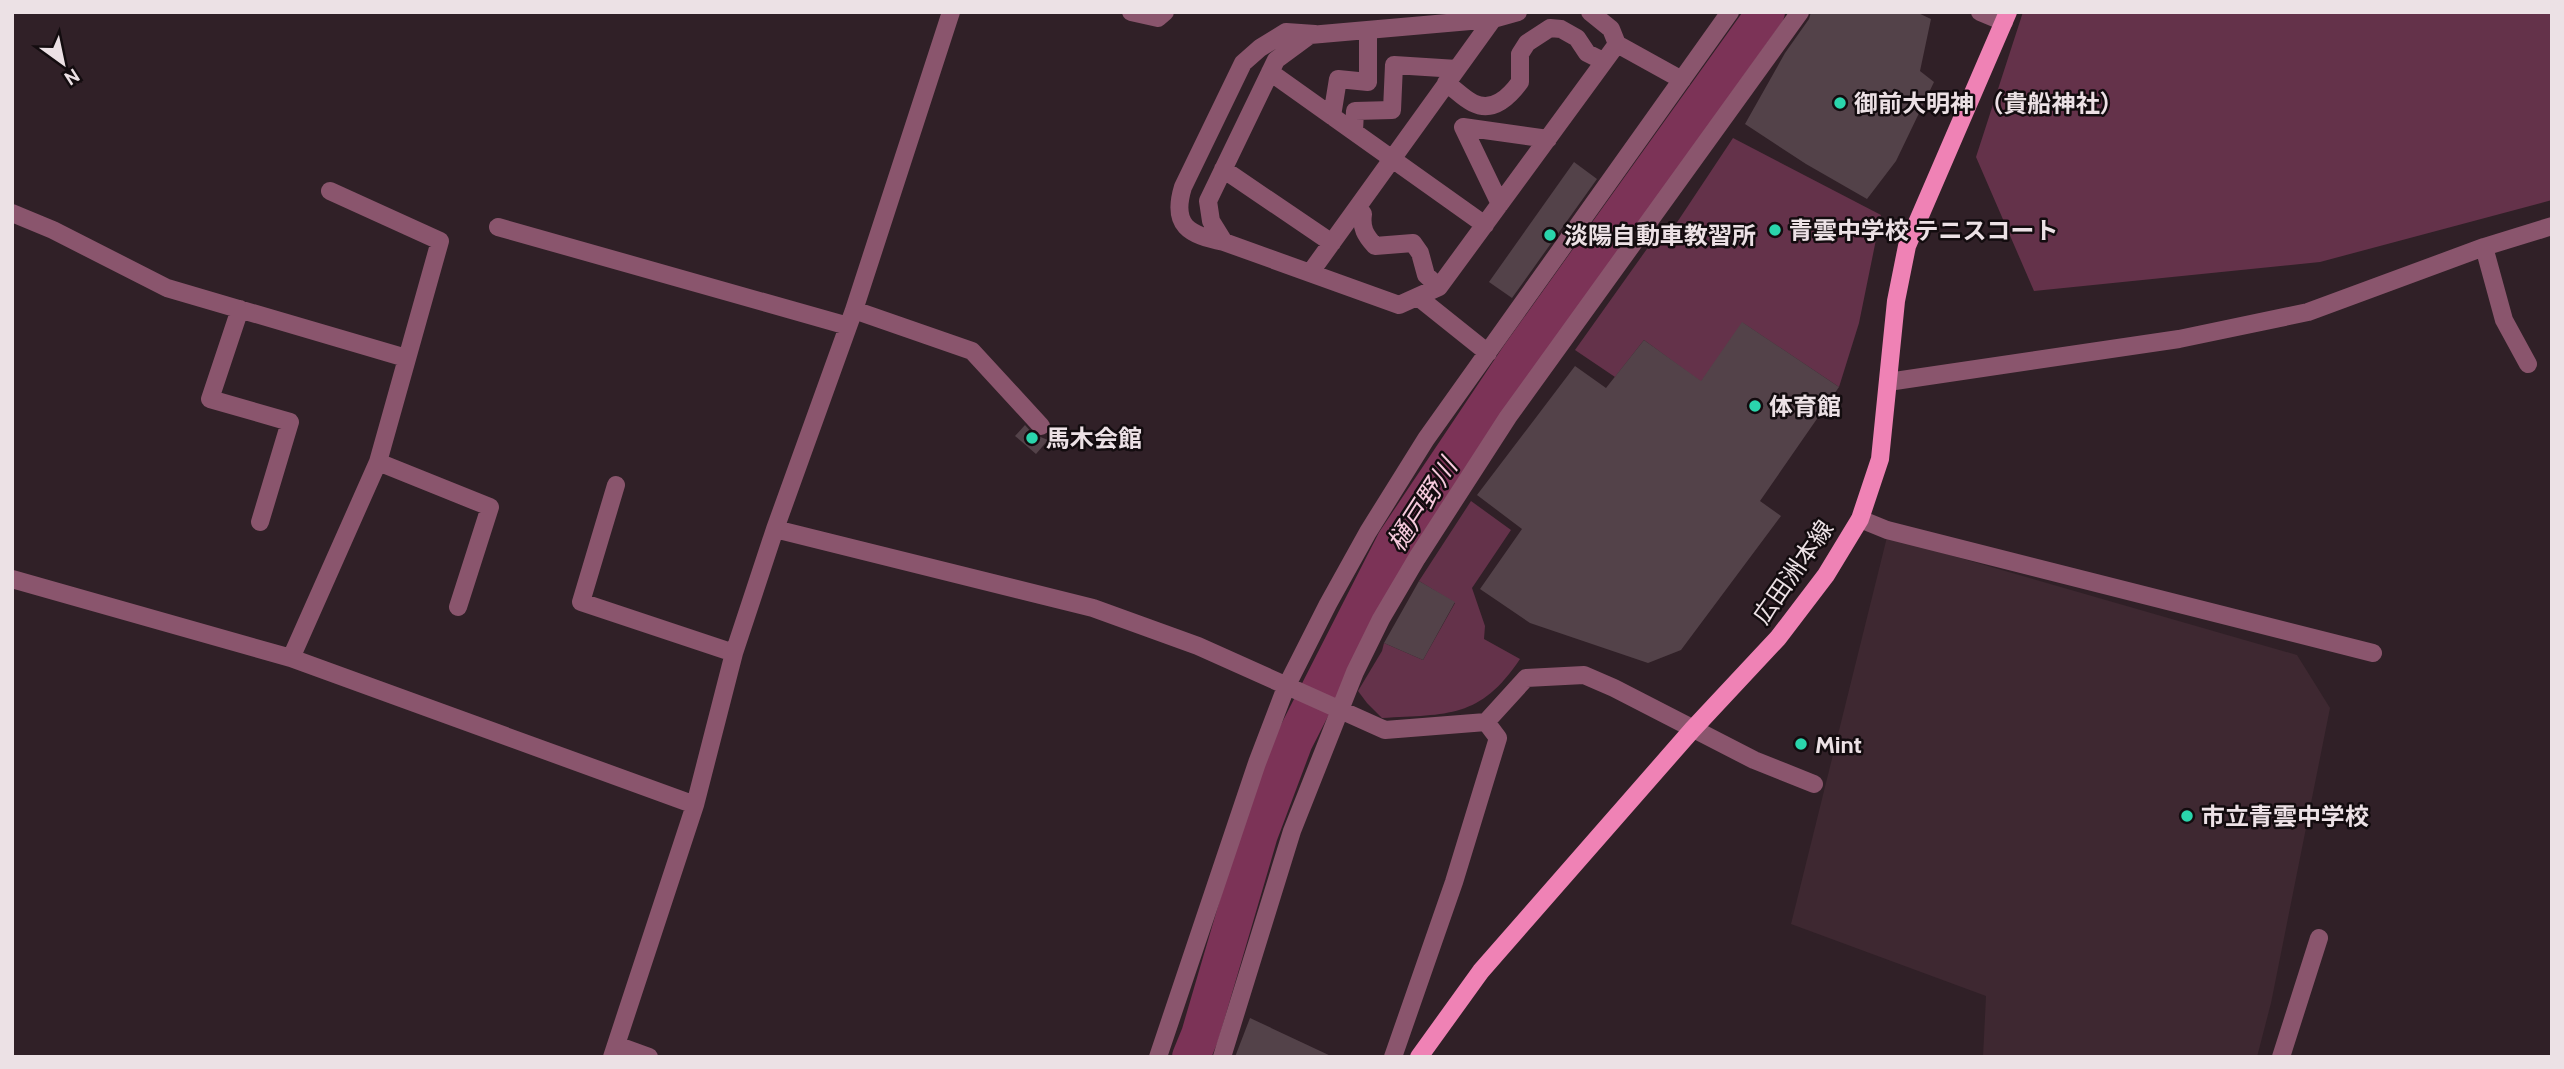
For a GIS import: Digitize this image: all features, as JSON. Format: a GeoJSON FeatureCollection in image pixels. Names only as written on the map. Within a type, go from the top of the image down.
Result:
{"type":"FeatureCollection","features":[{"type":"Feature","properties":{"kind":"main road","name":"広田洲本線"},"geometry":{"type":"LineString","coordinates":[[1419,1057],[1481,971],[1692,730],[1777,638],[1826,575],[1860,519],[1880,459],[1896,300],[1907,246],[2006,17]]}},
{"type":"Feature","properties":{"kind":"street"},"geometry":{"type":"LineString","coordinates":[[649,1057],[614,1051],[695,805],[734,653],[775,529],[851,318],[951,12]]}},
{"type":"Feature","properties":{"kind":"street"},"geometry":{"type":"LineString","coordinates":[[1131,12],[1158,18],[1165,12]]}},
{"type":"Feature","properties":{"kind":"street"},"geometry":{"type":"LineString","coordinates":[[1224,242],[1211,220],[1208,201],[1276,60],[1310,34],[1493,19],[1518,12]]}},
{"type":"Feature","properties":{"kind":"street"},"geometry":{"type":"LineString","coordinates":[[1590,12],[1611,29],[1617,44],[1682,80]]}},
{"type":"Feature","properties":{"kind":"street"},"geometry":{"type":"LineString","coordinates":[[1158,1057],[1257,763],[1286,687],[1328,604],[1383,506],[1426,439],[1730,12]]}},
{"type":"Feature","properties":{"kind":"street"},"geometry":{"type":"LineString","coordinates":[[1222,1057],[1314,769],[1355,672],[1381,619],[1508,417],[1800,12]]}},
{"type":"Feature","properties":{"kind":"street"},"geometry":{"type":"LineString","coordinates":[[1980,12],[2006,17]]}},
{"type":"Feature","properties":{"kind":"street"},"geometry":{"type":"LineString","coordinates":[[1310,273],[1493,19]]}},
{"type":"Feature","properties":{"kind":"street"},"geometry":{"type":"LineString","coordinates":[[1354,131],[1355,111],[1392,110],[1394,65],[1452,76],[1474,103],[1490,106],[1503,102],[1520,82],[1520,54],[1527,43],[1550,28],[1561,29],[1577,38],[1587,53],[1604,61]]}},
{"type":"Feature","properties":{"kind":"street"},"geometry":{"type":"LineString","coordinates":[[1332,116],[1338,79],[1368,82],[1368,30]]}},
{"type":"Feature","properties":{"kind":"street"},"geometry":{"type":"LineString","coordinates":[[1315,34],[1286,32],[1260,48],[1243,63],[1183,187],[1177,207],[1183,222],[1198,237],[1224,242],[1399,305],[1439,287],[1617,44]]}},
{"type":"Feature","properties":{"kind":"street"},"geometry":{"type":"LineString","coordinates":[[1270,72],[1485,225]]}},
{"type":"Feature","properties":{"kind":"street"},"geometry":{"type":"LineString","coordinates":[[1500,204],[1463,127],[1548,139]]}},
{"type":"Feature","properties":{"kind":"street"},"geometry":{"type":"LineString","coordinates":[[1223,169],[1332,243]]}},
{"type":"Feature","properties":{"kind":"street"},"geometry":{"type":"LineString","coordinates":[[291,658],[378,462],[440,241],[330,191]]}},
{"type":"Feature","properties":{"kind":"street"},"geometry":{"type":"LineString","coordinates":[[1357,207],[1363,214],[1362,226],[1366,236],[1375,246],[1413,243],[1420,253],[1426,275],[1439,287]]}},
{"type":"Feature","properties":{"kind":"street"},"geometry":{"type":"LineString","coordinates":[[12,213],[53,230],[167,288],[406,358]]}},
{"type":"Feature","properties":{"kind":"street"},"geometry":{"type":"LineString","coordinates":[[1888,382],[2179,339],[2295,314],[2417,273],[2484,247],[2552,226]]}},
{"type":"Feature","properties":{"kind":"street"},"geometry":{"type":"LineString","coordinates":[[498,227],[972,351],[1041,426]]}},
{"type":"Feature","properties":{"kind":"street"},"geometry":{"type":"LineString","coordinates":[[2484,247],[2504,320],[2528,364]]}},
{"type":"Feature","properties":{"kind":"street"},"geometry":{"type":"LineString","coordinates":[[1418,297],[1488,353]]}},
{"type":"Feature","properties":{"kind":"street"},"geometry":{"type":"LineString","coordinates":[[240,309],[210,399],[290,422],[260,522]]}},
{"type":"Feature","properties":{"kind":"street"},"geometry":{"type":"LineString","coordinates":[[378,462],[490,507],[458,607]]}},
{"type":"Feature","properties":{"kind":"street"},"geometry":{"type":"LineString","coordinates":[[616,485],[581,602],[734,653]]}},
{"type":"Feature","properties":{"kind":"street"},"geometry":{"type":"LineString","coordinates":[[1860,519],[1886,530],[2373,653]]}},
{"type":"Feature","properties":{"kind":"street"},"geometry":{"type":"LineString","coordinates":[[775,529],[1093,608],[1198,646],[1385,730],[1486,722],[1526,678],[1584,675],[1754,760],[1814,784]]}},
{"type":"Feature","properties":{"kind":"street"},"geometry":{"type":"LineString","coordinates":[[12,579],[291,658],[695,805]]}},
{"type":"Feature","properties":{"kind":"street"},"geometry":{"type":"LineString","coordinates":[[1392,1057],[1454,882],[1498,737],[1486,722]]}},
{"type":"Feature","properties":{"kind":"street"},"geometry":{"type":"LineString","coordinates":[[2281,1057],[2319,937]]}},
{"type":"Feature","properties":{"kind":"shaded area"},"geometry":{"type":"Polygon","coordinates":[[[2023,12],[2552,12],[2552,200],[2320,262],[2034,291],[1976,157],[2023,12]]]}},
{"type":"Feature","properties":{"kind":"shaded area"},"geometry":{"type":"Polygon","coordinates":[[[1733,138],[1881,215],[1859,323],[1839,387],[1743,323],[1701,382],[1644,340],[1615,377],[1575,350],[1649,246],[1662,245],[1733,138]]]}},
{"type":"Feature","properties":{"kind":"shaded area"},"geometry":{"type":"Polygon","coordinates":[[[1471,501],[1511,530],[1472,588],[1485,626],[1484,639],[1520,659],[1491,693],[1476,703],[1426,716],[1382,718],[1358,691],[1384,643],[1423,660],[1455,603],[1419,581],[1471,501]]]}},
{"type":"Feature","properties":{"kind":"shaded area"},"geometry":{"type":"Polygon","coordinates":[[[1887,537],[2297,655],[2330,708],[2271,1003],[2257,1057],[1983,1057],[1986,996],[1791,924],[1887,537]]]}},
{"type":"Feature","properties":{"kind":"building","name":"御前大明神 （貴船神社）"},"geometry":{"type":"Polygon","coordinates":[[[1811,12],[1916,12],[1931,19],[1920,71],[1934,82],[1896,161],[1867,199],[1806,164],[1745,124],[1811,12]]]}},
{"type":"Feature","properties":{"kind":"building","name":"淡陽自動車教習所"},"geometry":{"type":"Polygon","coordinates":[[[1574,162],[1597,179],[1512,298],[1489,282],[1574,162]]]}},
{"type":"Feature","properties":{"kind":"building"},"geometry":{"type":"Polygon","coordinates":[[[1742,322],[1839,387],[1760,501],[1781,516],[1681,650],[1648,663],[1530,623],[1480,589],[1522,529],[1477,495],[1575,366],[1606,388],[1644,340],[1701,381],[1742,322]]]}},
{"type":"Feature","properties":{"kind":"building","name":"馬木会館"},"geometry":{"type":"Polygon","coordinates":[[[1025,425],[1033,434],[1048,440],[1036,454],[1015,436],[1025,425]]]}},
{"type":"Feature","properties":{"kind":"building"},"geometry":{"type":"Polygon","coordinates":[[[1419,581],[1455,602],[1423,660],[1384,643],[1419,581]]]}},
{"type":"Feature","properties":{"kind":"building"},"geometry":{"type":"Polygon","coordinates":[[[1250,1018],[1333,1057],[1235,1057],[1250,1018]]]}},
{"type":"Feature","properties":{"kind":"waterway","name":"樋戸野川"},"geometry":{"type":"LineString","coordinates":[[1191,1057],[1200,1035],[1259,834],[1294,741],[1396,541],[1519,357],[1766,12]]}},
{"type":"Feature","properties":{"kind":"place","name":"御前大明神 （貴船神社）"},"geometry":{"type":"Point","coordinates":[1840,103]}},
{"type":"Feature","properties":{"kind":"place","name":"青雲中学校 テニスコート"},"geometry":{"type":"Point","coordinates":[1775,230]}},
{"type":"Feature","properties":{"kind":"place","name":"淡陽自動車教習所"},"geometry":{"type":"Point","coordinates":[1550,235]}},
{"type":"Feature","properties":{"kind":"place","name":"体育館"},"geometry":{"type":"Point","coordinates":[1755,406]}},
{"type":"Feature","properties":{"kind":"place","name":"馬木会館"},"geometry":{"type":"Point","coordinates":[1032,438]}},
{"type":"Feature","properties":{"kind":"place","name":"Mint"},"geometry":{"type":"Point","coordinates":[1801,744]}},
{"type":"Feature","properties":{"kind":"place","name":"市立青雲中学校"},"geometry":{"type":"Point","coordinates":[2187,816]}}]}
